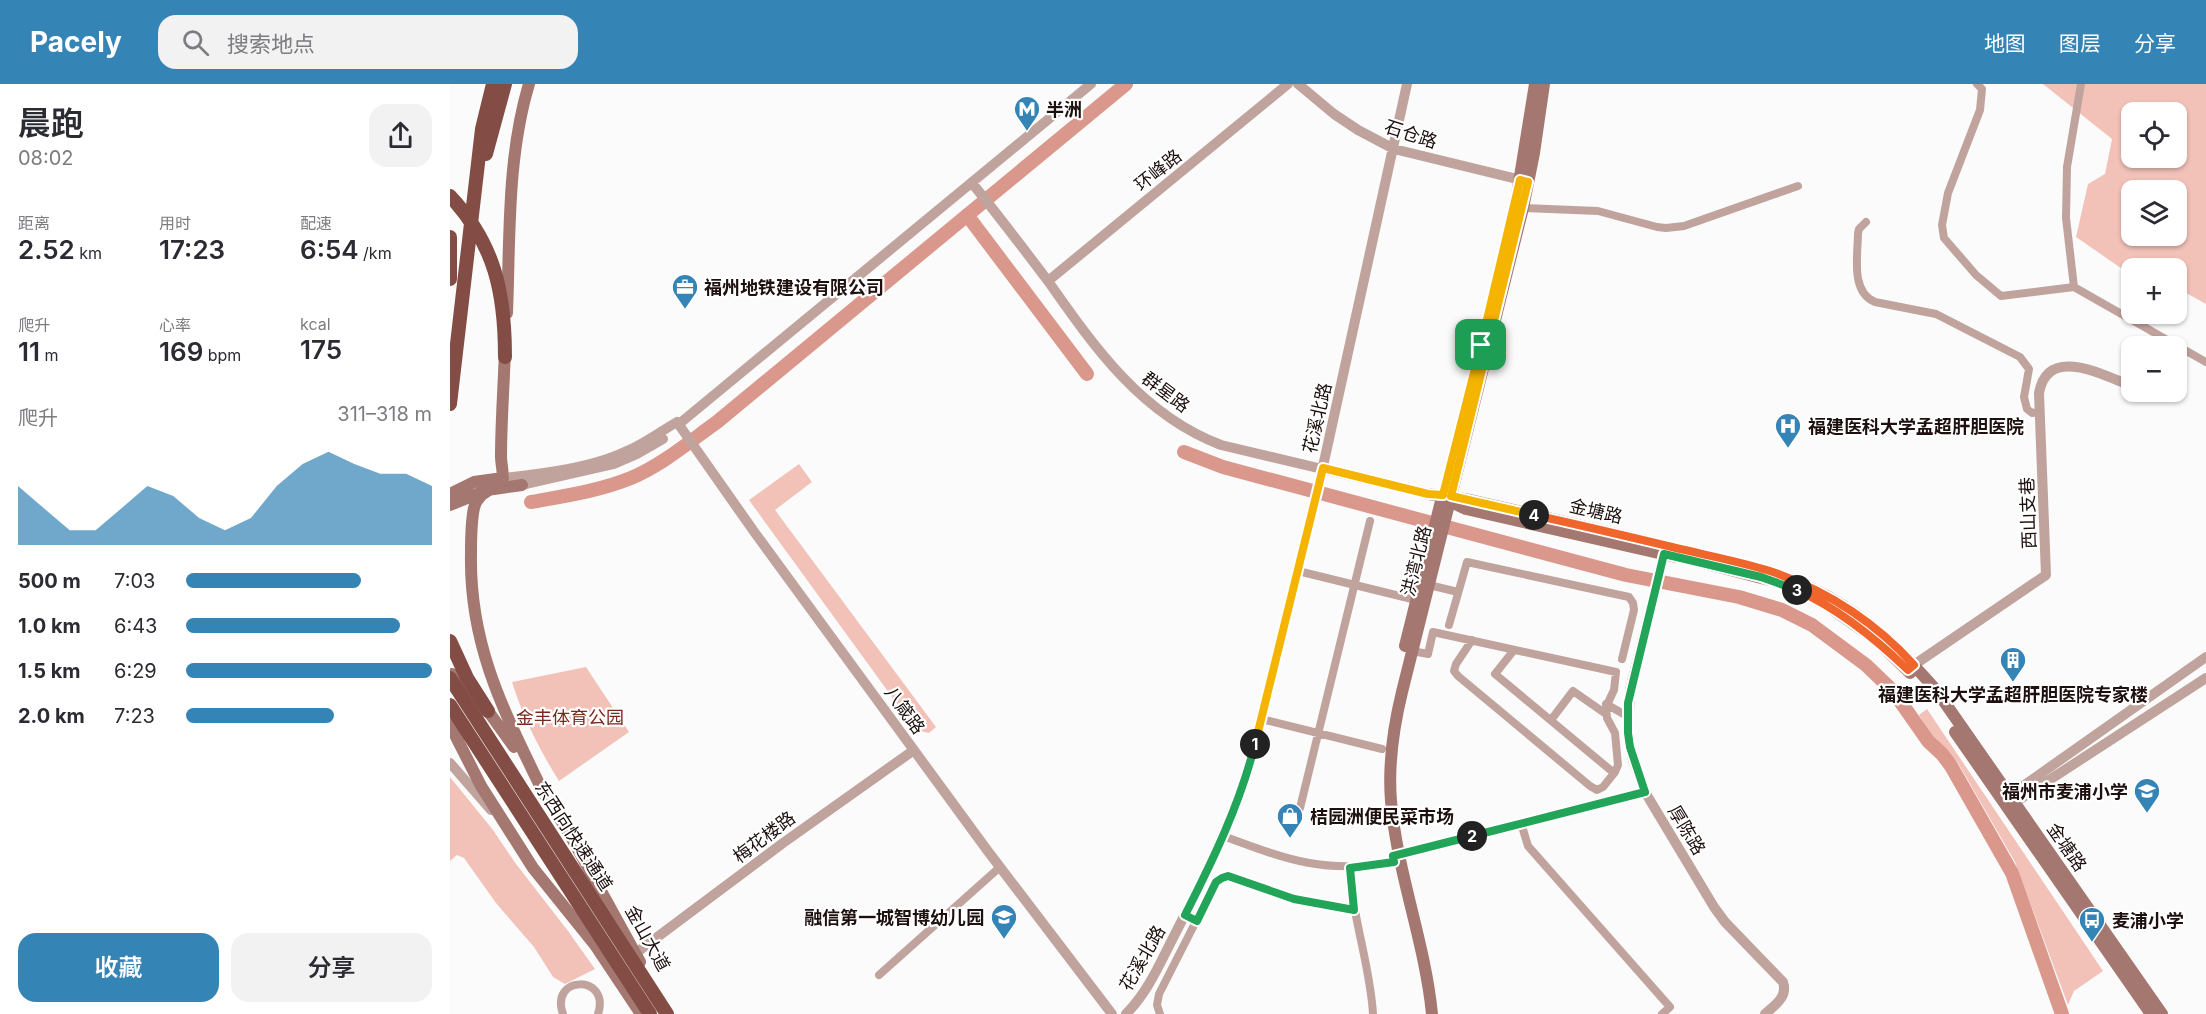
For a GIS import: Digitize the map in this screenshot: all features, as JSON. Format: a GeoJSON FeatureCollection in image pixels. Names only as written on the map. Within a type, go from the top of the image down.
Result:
{"type":"FeatureCollection","features":[{"type":"Feature","properties":{"kind":"highway"},"geometry":{"type":"LineString","coordinates":[[450,404],[482,129],[493,84]]}},
{"type":"Feature","properties":{"kind":"highway"},"geometry":{"type":"LineString","coordinates":[[474,200],[505,84]]}},
{"type":"Feature","properties":{"kind":"highway"},"geometry":{"type":"LineString","coordinates":[[450,196],[474,225],[494,265],[505,323],[505,357]]}},
{"type":"Feature","properties":{"kind":"highway"},"geometry":{"type":"LineString","coordinates":[[450,237],[450,279]]}},
{"type":"Feature","properties":{"kind":"highway"},"geometry":{"type":"LineString","coordinates":[[450,641],[467,678],[488,711]]}},
{"type":"Feature","properties":{"kind":"highway","name":"东西向快速通道"},"geometry":{"type":"LineString","coordinates":[[450,678],[667,1014]]}},
{"type":"Feature","properties":{"kind":"highway","name":"东西向快速通道"},"geometry":{"type":"LineString","coordinates":[[450,705],[650,1014]]}},
{"type":"Feature","properties":{"kind":"main road"},"geometry":{"type":"LineString","coordinates":[[450,505],[487,490],[503,478],[501,457],[513,167],[522,112],[530,84]]}},
{"type":"Feature","properties":{"kind":"main road","name":"洪湾北路"},"geometry":{"type":"LineString","coordinates":[[1446,498],[1523,208],[1535,84]]}},
{"type":"Feature","properties":{"kind":"main road","name":"洪湾北路"},"geometry":{"type":"LineString","coordinates":[[1432,1014],[1426,971],[1387,830],[1383,796],[1382,749],[1416,600],[1439,526],[1514,212],[1524,181],[1544,84]]}},
{"type":"Feature","properties":{"kind":"main road"},"geometry":{"type":"LineString","coordinates":[[450,494],[474,482],[503,478]]}},
{"type":"Feature","properties":{"kind":"main road"},"geometry":{"type":"LineString","coordinates":[[522,485],[487,490],[475,505],[471,547],[471,587],[483,656],[501,706],[544,794]]}},
{"type":"Feature","properties":{"kind":"main road","name":"金塘路"},"geometry":{"type":"LineString","coordinates":[[1428,494],[1728,560],[1779,575],[1811,588],[1842,605],[1883,635],[1911,667],[2151,1014]]}},
{"type":"Feature","properties":{"kind":"main road","name":"金塘路"},"geometry":{"type":"LineString","coordinates":[[1446,498],[1466,508],[1761,577],[1808,595],[1863,630],[1911,667],[1936,690],[2162,1014]]}},
{"type":"Feature","properties":{"kind":"main road","name":"洪湾北路"},"geometry":{"type":"LineString","coordinates":[[1424,1014],[1418,970],[1396,858],[1390,758],[1397,711],[1429,585],[1439,526]]}},
{"type":"Feature","properties":{"kind":"main road","name":"金山大道"},"geometry":{"type":"LineString","coordinates":[[450,673],[502,728],[569,833],[672,1014]]}},
{"type":"Feature","properties":{"kind":"main road"},"geometry":{"type":"LineString","coordinates":[[450,725],[481,786],[533,868],[595,945],[641,1014]]}},
{"type":"Feature","properties":{"kind":"street"},"geometry":{"type":"LineString","coordinates":[[522,485],[614,464],[646,449],[681,427],[1091,84]]}},
{"type":"Feature","properties":{"kind":"street","name":"环峰路"},"geometry":{"type":"LineString","coordinates":[[1048,281],[1288,84]]}},
{"type":"Feature","properties":{"kind":"street","name":"石仓路"},"geometry":{"type":"LineString","coordinates":[[1298,84],[1340,118],[1369,137],[1394,149],[1524,181]]}},
{"type":"Feature","properties":{"kind":"street","name":"花溪北路"},"geometry":{"type":"LineString","coordinates":[[1126,1014],[1148,986],[1182,920],[1223,836],[1248,771],[1323,468],[1407,84]]}},
{"type":"Feature","properties":{"kind":"street"},"geometry":{"type":"LineString","coordinates":[[1977,84],[1982,89],[1980,110],[1948,193],[1942,225],[1944,238],[1976,275],[2001,296],[2074,287],[2206,362]]}},
{"type":"Feature","properties":{"kind":"street"},"geometry":{"type":"LineString","coordinates":[[2074,287],[2066,218],[2067,167],[2081,84]]}},
{"type":"Feature","properties":{"kind":"street","name":"群星路"},"geometry":{"type":"LineString","coordinates":[[972,183],[1111,366],[1139,394],[1165,415],[1221,445],[1428,494]]}},
{"type":"Feature","properties":{"kind":"street"},"geometry":{"type":"LineString","coordinates":[[1523,208],[1598,211],[1657,227],[1675,228],[1798,186]]}},
{"type":"Feature","properties":{"kind":"street"},"geometry":{"type":"LineString","coordinates":[[1866,222],[1858,233],[1857,274],[1867,297],[1875,302],[1936,314],[2020,357],[2029,369],[2024,397],[2026,409],[2032,413],[2040,412]]}},
{"type":"Feature","properties":{"kind":"street","name":"西山支巷"},"geometry":{"type":"LineString","coordinates":[[1911,667],[2046,575],[2040,412],[2041,386],[2049,374],[2062,367],[2083,368],[2121,382]]}},
{"type":"Feature","properties":{"kind":"street"},"geometry":{"type":"LineString","coordinates":[[503,478],[560,470],[622,454],[681,427]]}},
{"type":"Feature","properties":{"kind":"street","name":"八箴路"},"geometry":{"type":"LineString","coordinates":[[681,427],[914,750],[1112,1014]]}},
{"type":"Feature","properties":{"kind":"street"},"geometry":{"type":"LineString","coordinates":[[1300,808],[1370,521]]}},
{"type":"Feature","properties":{"kind":"street","name":"厚陈路"},"geometry":{"type":"LineString","coordinates":[[1664,554],[1633,676],[1627,716],[1630,747],[1645,792],[1719,914],[1783,982],[1784,995],[1765,1014]]}},
{"type":"Feature","properties":{"kind":"street"},"geometry":{"type":"LineString","coordinates":[[1449,625],[1467,562],[1626,596],[1633,603],[1634,610],[1622,659]]}},
{"type":"Feature","properties":{"kind":"street"},"geometry":{"type":"LineString","coordinates":[[1298,571],[1416,600]]}},
{"type":"Feature","properties":{"kind":"street"},"geometry":{"type":"LineString","coordinates":[[1429,585],[1458,592]]}},
{"type":"Feature","properties":{"kind":"street"},"geometry":{"type":"LineString","coordinates":[[1412,651],[1428,654],[1433,632],[1472,640],[1616,672],[1614,690],[1606,704],[1606,714],[1615,734],[1619,761],[1614,773],[1600,789],[1593,789],[1458,676],[1454,671],[1455,667],[1472,640]]}},
{"type":"Feature","properties":{"kind":"street"},"geometry":{"type":"LineString","coordinates":[[1514,650],[1495,674],[1614,773]]}},
{"type":"Feature","properties":{"kind":"street"},"geometry":{"type":"LineString","coordinates":[[2012,800],[2206,657]]}},
{"type":"Feature","properties":{"kind":"street"},"geometry":{"type":"LineString","coordinates":[[2012,800],[2206,678]]}},
{"type":"Feature","properties":{"kind":"street"},"geometry":{"type":"LineString","coordinates":[[1551,720],[1573,691],[1606,714]]}},
{"type":"Feature","properties":{"kind":"street"},"geometry":{"type":"LineString","coordinates":[[1606,704],[1627,716]]}},
{"type":"Feature","properties":{"kind":"street"},"geometry":{"type":"LineString","coordinates":[[1261,719],[1382,749]]}},
{"type":"Feature","properties":{"kind":"street","name":"梅花楼路"},"geometry":{"type":"LineString","coordinates":[[636,953],[783,843],[914,750]]}},
{"type":"Feature","properties":{"kind":"street"},"geometry":{"type":"LineString","coordinates":[[450,762],[507,828]]}},
{"type":"Feature","properties":{"kind":"street"},"geometry":{"type":"LineString","coordinates":[[1223,836],[1289,860],[1327,867],[1350,868],[1645,792]]}},
{"type":"Feature","properties":{"kind":"street"},"geometry":{"type":"LineString","coordinates":[[1521,823],[1528,846],[1670,1007],[1662,1014]]}},
{"type":"Feature","properties":{"kind":"street"},"geometry":{"type":"LineString","coordinates":[[879,975],[1000,867]]}},
{"type":"Feature","properties":{"kind":"street"},"geometry":{"type":"LineString","coordinates":[[1350,868],[1354,910],[1367,967],[1373,1014]]}},
{"type":"Feature","properties":{"kind":"street"},"geometry":{"type":"LineString","coordinates":[[1160,1014],[1157,1005],[1159,994],[1216,882],[1222,878],[1228,876],[1294,899],[1354,910]]}},
{"type":"Feature","properties":{"kind":"street"},"geometry":{"type":"LineString","coordinates":[[1182,920],[1197,921]]}},
{"type":"Feature","properties":{"kind":"street"},"geometry":{"type":"LineString","coordinates":[[1182,920],[1191,931]]}},
{"type":"Feature","properties":{"kind":"street"},"geometry":{"type":"LineString","coordinates":[[563,1014],[561,1001],[567,989],[574,985],[584,984],[593,989],[598,996],[600,1006],[598,1014]]}},
{"type":"Feature","properties":{"kind":"green space"},"geometry":{"type":"Polygon","coordinates":[[[2043,84],[2206,84],[2206,304],[2187,294],[2187,258],[2121,258],[2121,268],[2076,237],[2088,184],[2105,174],[2112,139],[2043,84]]]}},
{"type":"Feature","properties":{"kind":"green space"},"geometry":{"type":"Polygon","coordinates":[[[799,464],[812,482],[775,510],[936,727],[929,733],[916,730],[749,500],[799,464]]]}},
{"type":"Feature","properties":{"kind":"green space","name":"金丰体育公园"},"geometry":{"type":"Polygon","coordinates":[[[586,667],[629,732],[559,781],[532,733],[512,682],[586,667]]]}},
{"type":"Feature","properties":{"kind":"green space"},"geometry":{"type":"Polygon","coordinates":[[[1927,709],[2103,971],[2074,991],[2068,1005],[2015,862],[1958,763],[1929,732],[1919,715],[1927,709]]]}},
{"type":"Feature","properties":{"kind":"green space"},"geometry":{"type":"Polygon","coordinates":[[[450,777],[493,830],[595,969],[565,984],[553,977],[534,947],[496,903],[464,858],[457,855],[450,861],[450,777]]]}},
{"type":"Feature","properties":{"kind":"waterway"},"geometry":{"type":"LineString","coordinates":[[531,502],[619,483],[654,467],[675,453],[717,422],[1126,84]]}},
{"type":"Feature","properties":{"kind":"waterway"},"geometry":{"type":"LineString","coordinates":[[967,215],[1087,374]]}},
{"type":"Feature","properties":{"kind":"waterway"},"geometry":{"type":"LineString","coordinates":[[1184,452],[1223,467],[1626,575],[1739,597],[1782,610],[1812,625],[1866,665],[1893,691],[1928,741],[1951,766],[2012,873],[2062,1014]]}},
{"type":"Feature","properties":{"kind":"place","name":"半洲"},"geometry":{"type":"Point","coordinates":[1027,132]}},
{"type":"Feature","properties":{"kind":"place","name":"福州地铁建设有限公司"},"geometry":{"type":"Point","coordinates":[685,310]}},
{"type":"Feature","properties":{"kind":"place","name":"福建医科大学孟超肝胆医院"},"geometry":{"type":"Point","coordinates":[1788,449]}},
{"type":"Feature","properties":{"kind":"place","name":"福建医科大学孟超肝胆医院专家楼"},"geometry":{"type":"Point","coordinates":[2013,683]}},
{"type":"Feature","properties":{"kind":"place","name":"福州市麦浦小学"},"geometry":{"type":"Point","coordinates":[2147,814]}},
{"type":"Feature","properties":{"kind":"place","name":"桔园洲便民菜市场"},"geometry":{"type":"Point","coordinates":[1290,839]}},
{"type":"Feature","properties":{"kind":"place","name":"融信第一城智博幼儿园"},"geometry":{"type":"Point","coordinates":[1004,940]}},
{"type":"Feature","properties":{"kind":"place","name":"麦浦小学"},"geometry":{"type":"Point","coordinates":[2092,943]}},
{"type":"Feature","properties":{"kind":"route"},"geometry":{"type":"LineString","coordinates":[[1520,180],[1528,182],[1451,496],[1736,562],[1799,582],[1842,605],[1870,624],[1914,665],[1908,670],[1883,645],[1854,623],[1798,590],[1761,577],[1664,554],[1628,703],[1630,747],[1645,792],[1393,856],[1394,862],[1350,868],[1354,910],[1294,899],[1225,876],[1216,882],[1197,921],[1185,915],[1233,814],[1248,771],[1323,468],[1428,494],[1443,495],[1481,345],[1520,180]]}}]}
